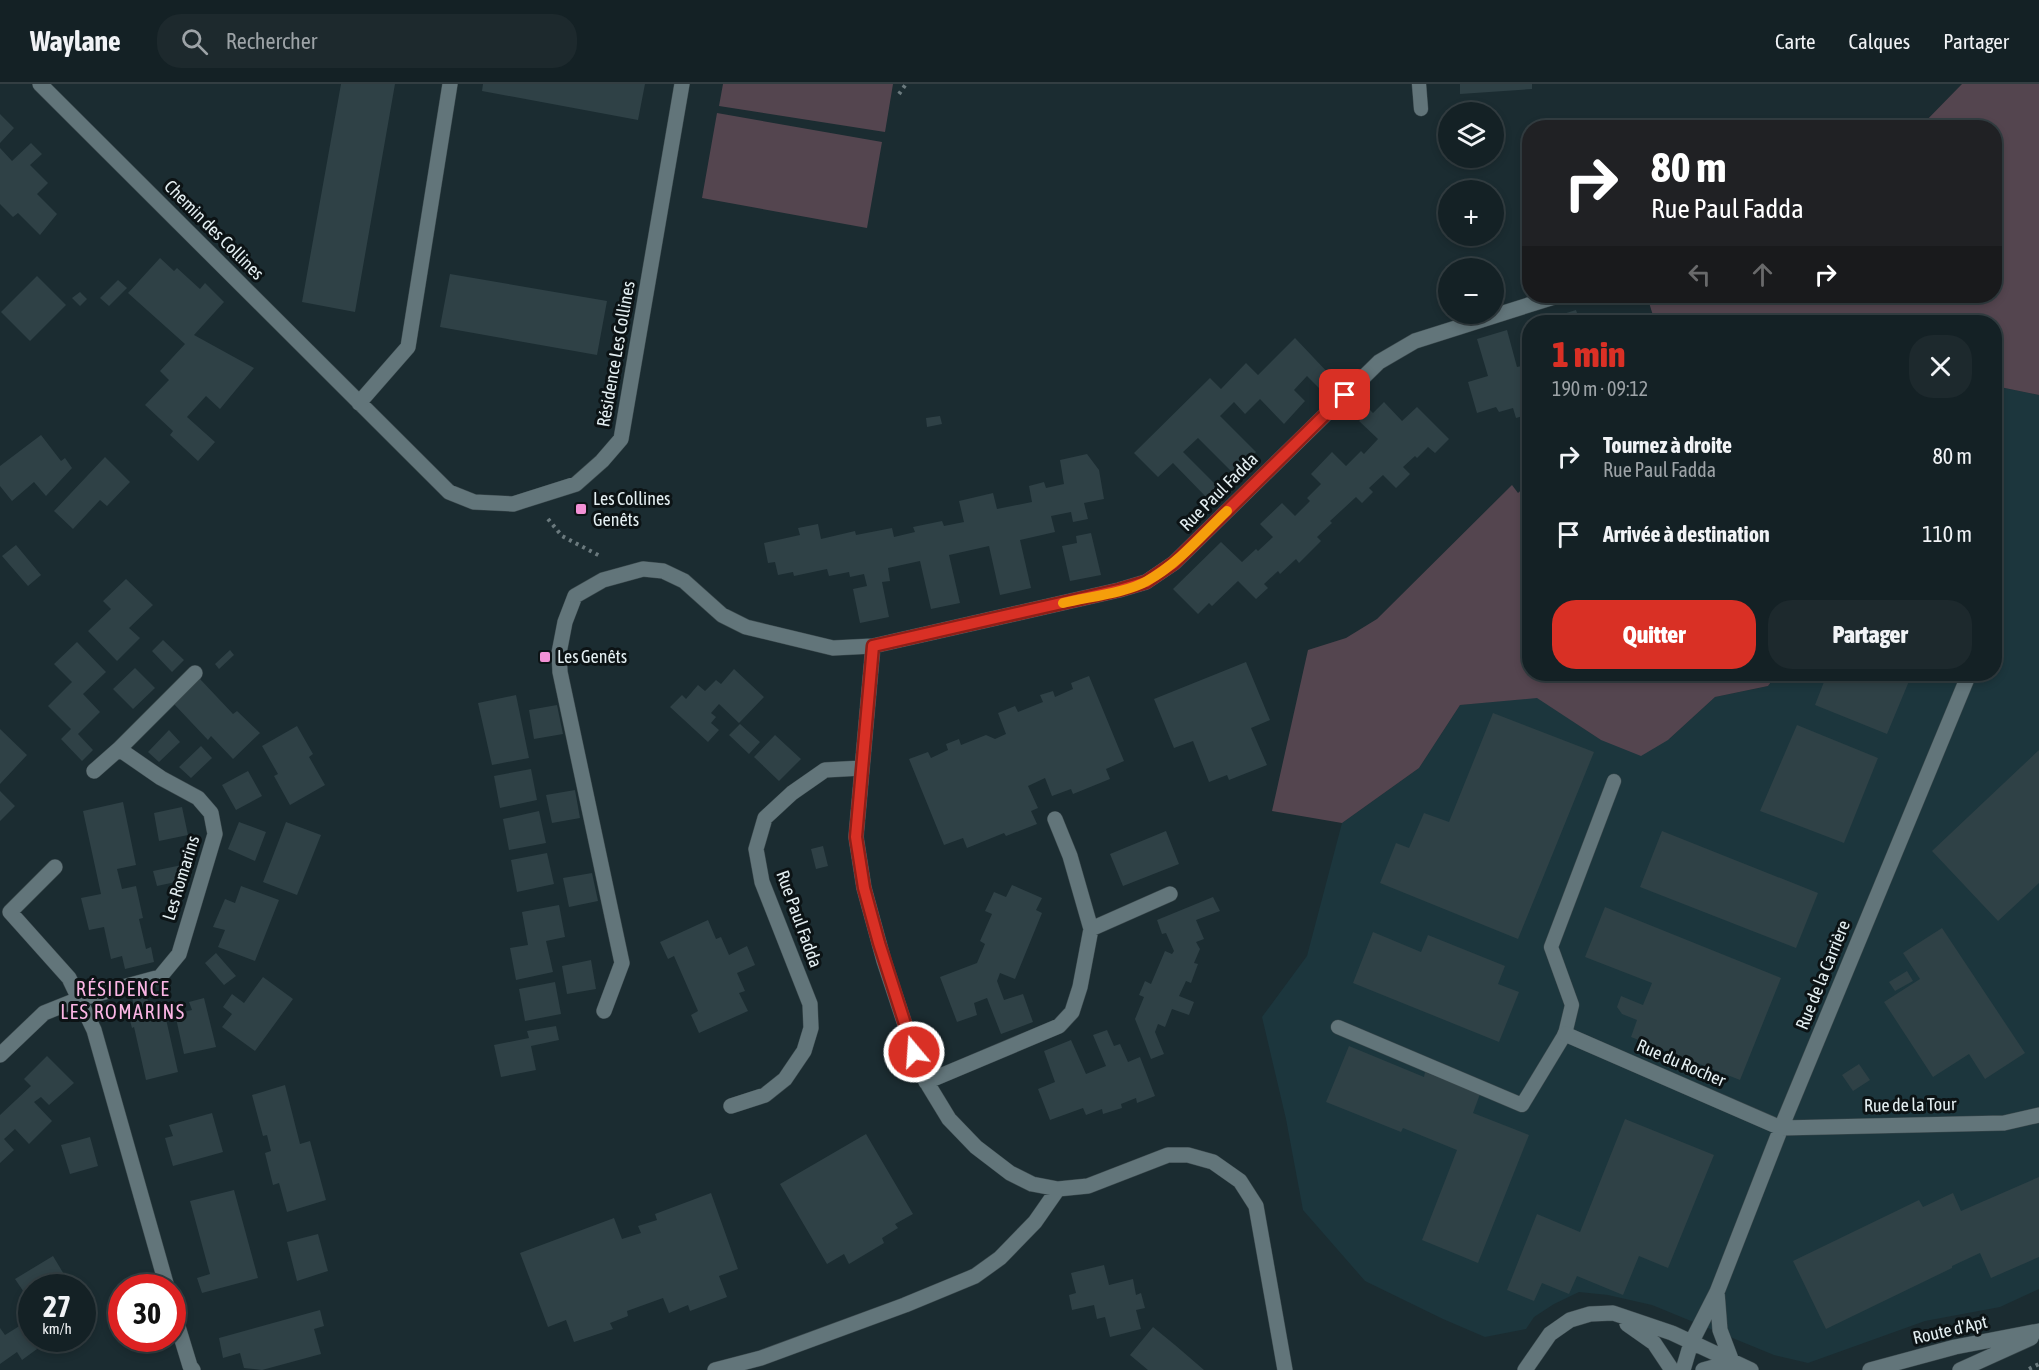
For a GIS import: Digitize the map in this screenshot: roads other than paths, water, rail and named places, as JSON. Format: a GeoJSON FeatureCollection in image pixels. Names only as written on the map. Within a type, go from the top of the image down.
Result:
{"type":"FeatureCollection","features":[{"type":"Feature","properties":{"kind":"street","name":"Chemin des Collines"},"geometry":{"type":"LineString","coordinates":[[40,84],[359,403]]}},
{"type":"Feature","properties":{"kind":"street"},"geometry":{"type":"LineString","coordinates":[[359,403],[408,347],[450,84]]}},
{"type":"Feature","properties":{"kind":"street","name":"Résidence Les Collines"},"geometry":{"type":"LineString","coordinates":[[359,403],[449,492],[474,502],[513,504],[576,484],[602,461],[621,439],[682,84]]}},
{"type":"Feature","properties":{"kind":"street","name":"Rue Paul Fadda"},"geometry":{"type":"LineString","coordinates":[[604,1011],[622,963],[560,672],[559,653],[565,622],[575,596],[603,580],[643,569],[663,571],[684,581],[722,615],[746,627],[833,648],[873,646],[1146,582],[1174,563],[1379,362],[1415,341],[1535,303]]}},
{"type":"Feature","properties":{"kind":"street"},"geometry":{"type":"LineString","coordinates":[[873,646],[856,837],[864,888],[884,961],[926,1082],[949,1119],[976,1147],[1010,1173],[1032,1184],[1058,1189],[1088,1186],[1168,1155],[1188,1155],[1213,1162],[1240,1181],[1256,1206],[1285,1370]]}},
{"type":"Feature","properties":{"kind":"street"},"geometry":{"type":"LineString","coordinates":[[94,771],[195,673]]}},
{"type":"Feature","properties":{"kind":"street","name":"Rue de la Carrière"},"geometry":{"type":"LineString","coordinates":[[1683,1370],[1691,1343],[1717,1292],[1781,1128],[1966,681]]}},
{"type":"Feature","properties":{"kind":"street","name":"Les Romarins"},"geometry":{"type":"LineString","coordinates":[[0,1055],[44,1012],[79,999],[160,977],[179,954],[215,834],[211,813],[198,798],[161,778],[119,749]]}},
{"type":"Feature","properties":{"kind":"street","name":"Rue Paul Fadda"},"geometry":{"type":"LineString","coordinates":[[731,1106],[765,1095],[785,1079],[804,1051],[811,1028],[810,1004],[762,882],[756,849],[765,818],[792,793],[825,770],[862,768]]}},
{"type":"Feature","properties":{"kind":"street"},"geometry":{"type":"LineString","coordinates":[[926,1082],[1059,1026],[1072,1012],[1080,987],[1091,929],[1070,856],[1055,819]]}},
{"type":"Feature","properties":{"kind":"street"},"geometry":{"type":"LineString","coordinates":[[55,867],[10,912],[69,978],[94,1030],[163,1274]]}},
{"type":"Feature","properties":{"kind":"street"},"geometry":{"type":"LineString","coordinates":[[1091,929],[1170,894]]}},
{"type":"Feature","properties":{"kind":"street","name":"Rue du Rocher"},"geometry":{"type":"LineString","coordinates":[[1565,1034],[1781,1128]]}},
{"type":"Feature","properties":{"kind":"street","name":"Rue de la Tour"},"geometry":{"type":"LineString","coordinates":[[1781,1128],[2004,1123],[2039,1115]]}},
{"type":"Feature","properties":{"kind":"street"},"geometry":{"type":"LineString","coordinates":[[715,1370],[761,1358],[905,1305],[975,1276],[1000,1258],[1035,1222],[1058,1189]]}},
{"type":"Feature","properties":{"kind":"street"},"geometry":{"type":"LineString","coordinates":[[1717,1292],[1720,1330],[1734,1366]]}},
{"type":"Feature","properties":{"kind":"street"},"geometry":{"type":"LineString","coordinates":[[1612,1313],[1654,1343],[1672,1370]]}},
{"type":"Feature","properties":{"kind":"street"},"geometry":{"type":"LineString","coordinates":[[1525,1370],[1550,1334],[1570,1320],[1590,1314],[1612,1313],[1672,1333],[1734,1366],[1751,1370]]}},
{"type":"Feature","properties":{"kind":"street","name":"Route d'Apt"},"geometry":{"type":"LineString","coordinates":[[1870,1370],[1955,1347],[2039,1333]]}},
{"type":"Feature","properties":{"kind":"street","name":"Route d'Apt"},"geometry":{"type":"LineString","coordinates":[[1960,1370],[2039,1333]]}},
{"type":"Feature","properties":{"kind":"street"},"geometry":{"type":"LineString","coordinates":[[186,1352],[193,1370]]}},
{"type":"Feature","properties":{"kind":"street"},"geometry":{"type":"LineString","coordinates":[[1703,1370],[1734,1366]]}},
{"type":"Feature","properties":{"kind":"lane"},"geometry":{"type":"LineString","coordinates":[[1419,84],[1421,109]]}},
{"type":"Feature","properties":{"kind":"lane"},"geometry":{"type":"LineString","coordinates":[[1338,1027],[1522,1105],[1565,1034],[1572,1005],[1551,947],[1614,781]]}},
{"type":"Feature","properties":{"kind":"place","name":"Les Collines Genêts"},"geometry":{"type":"Point","coordinates":[581,509]}},
{"type":"Feature","properties":{"kind":"place","name":"Les Genêts"},"geometry":{"type":"Point","coordinates":[545,657]}},
{"type":"Feature","properties":{"kind":"district","name":"RÉSIDENCE LES ROMARINS"},"geometry":{"type":"Point","coordinates":[123,1000]}}]}
